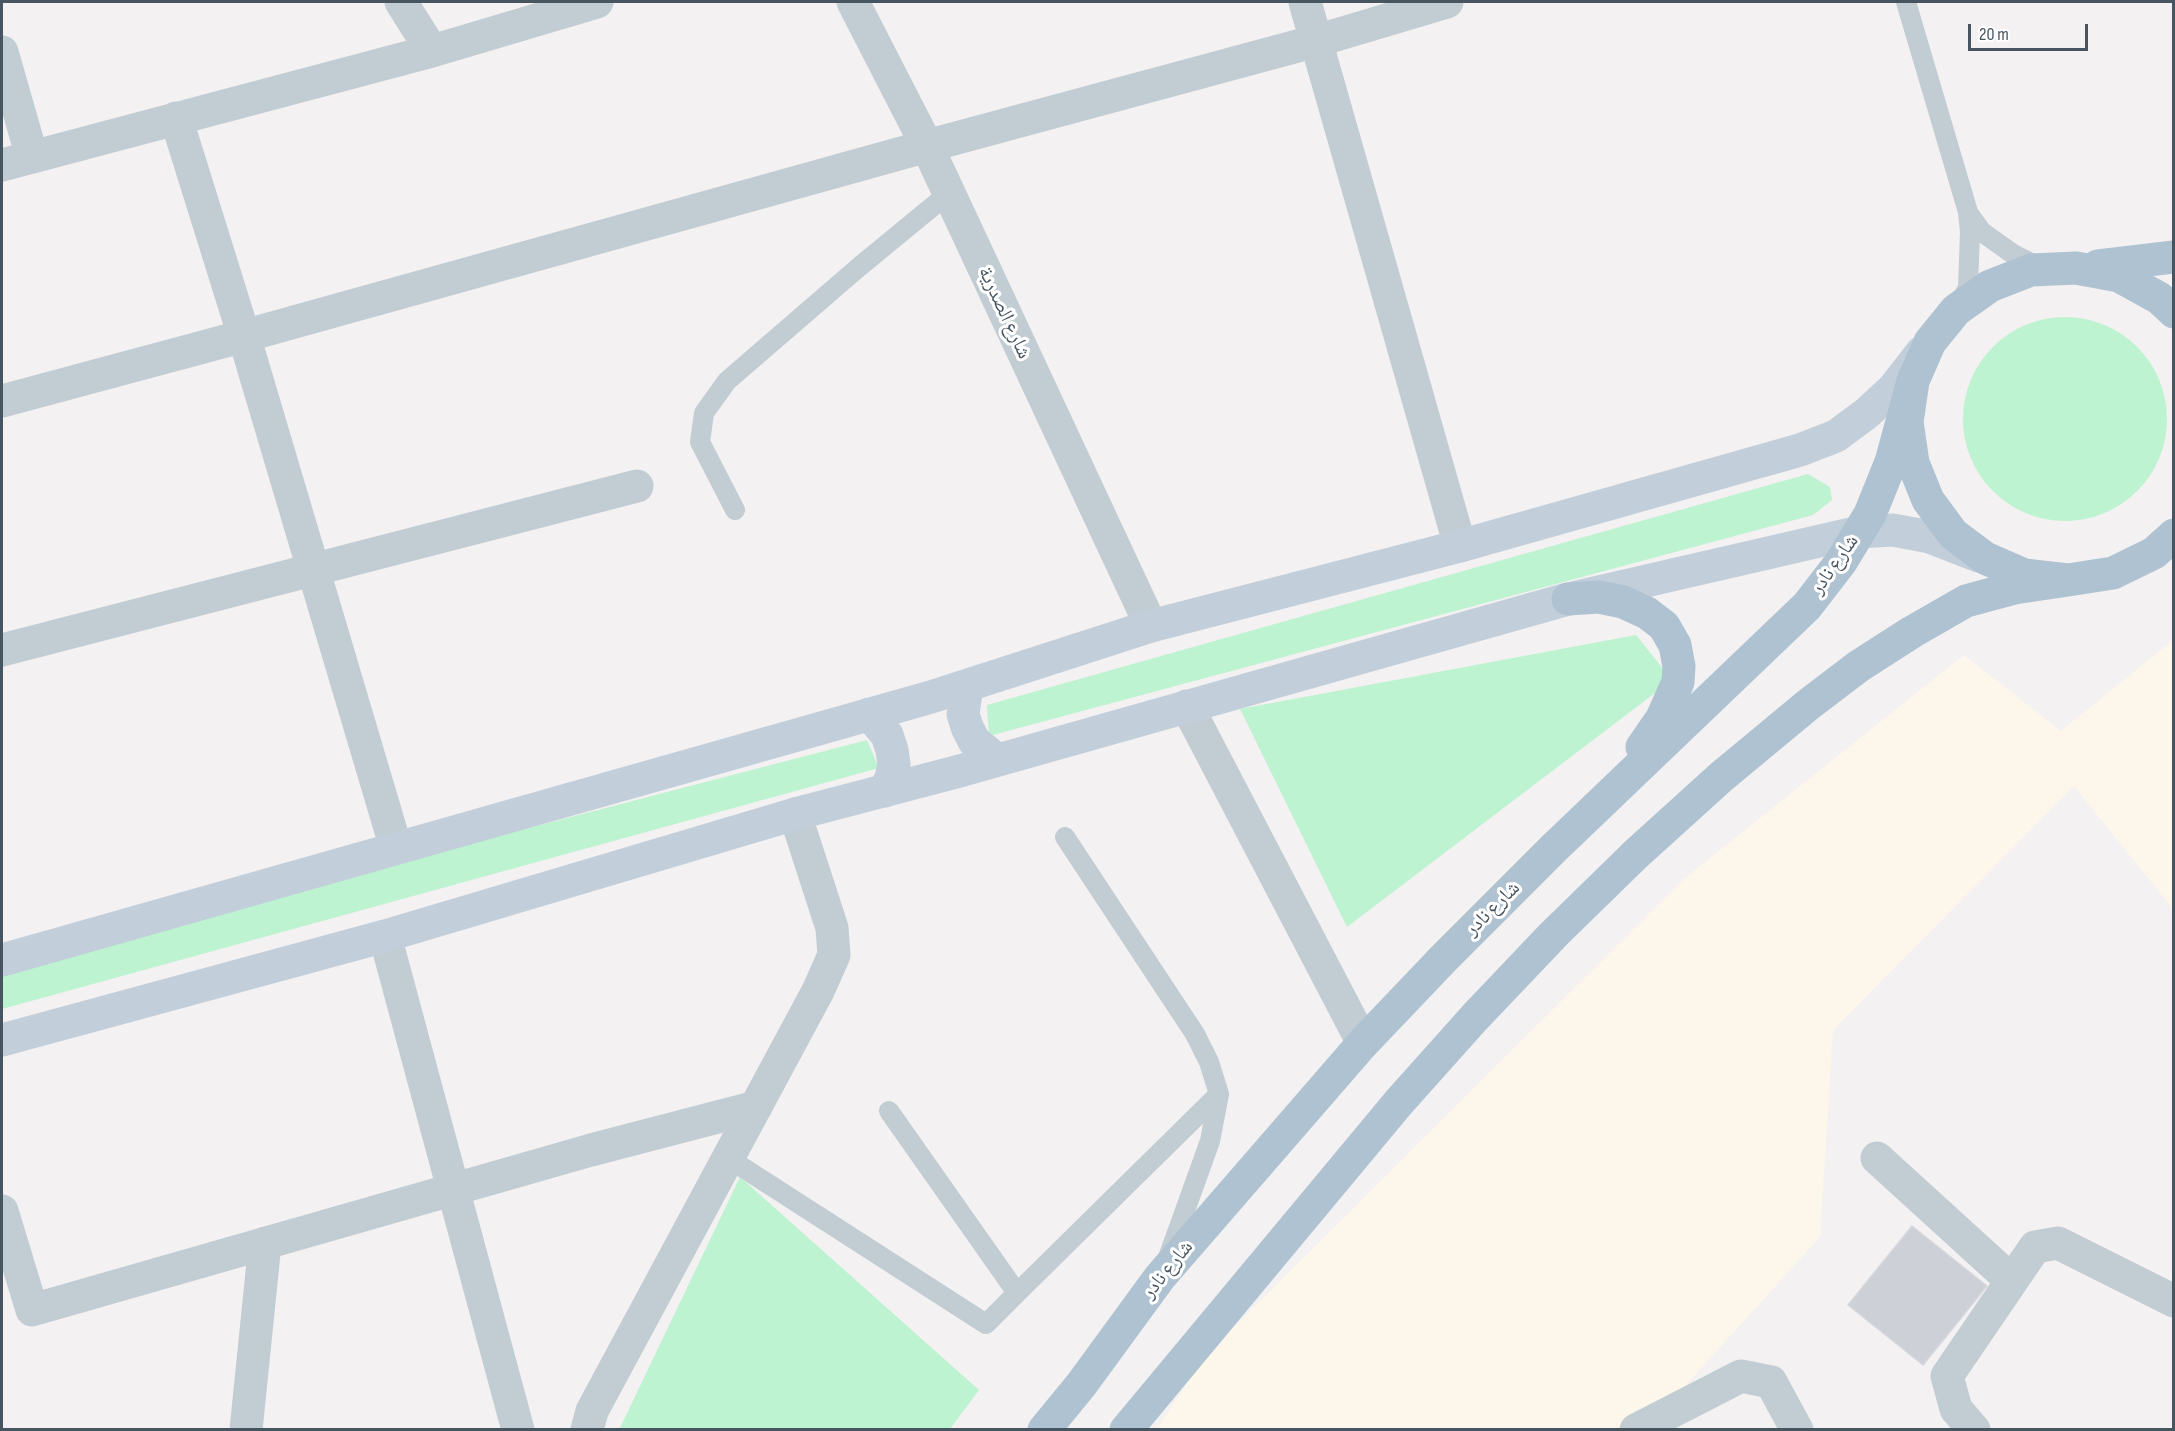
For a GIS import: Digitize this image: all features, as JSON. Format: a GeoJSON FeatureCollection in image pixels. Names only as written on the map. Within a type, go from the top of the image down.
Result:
{"type":"FeatureCollection","features":[{"type":"Feature","properties":{"kind":"main road"},"geometry":{"type":"LineString","coordinates":[[2068,580],[2024,574],[1985,558],[1953,534],[1928,500],[1912,463],[1907,422],[1913,381],[1930,342],[1956,310],[1990,286],[2031,270],[2130,264],[2174,257]]}},
{"type":"Feature","properties":{"kind":"main road"},"geometry":{"type":"LineString","coordinates":[[2067,268],[2120,276],[2169,305]]}},
{"type":"Feature","properties":{"kind":"main road","name":"شارع نادر"},"geometry":{"type":"LineString","coordinates":[[1044,1430],[1160,1278],[1363,1043],[1552,849],[1806,606],[1840,562],[1870,514],[1891,462],[1913,381]]}},
{"type":"Feature","properties":{"kind":"main road"},"geometry":{"type":"LineString","coordinates":[[1126,1430],[1400,1102],[1475,1017],[1554,934],[1636,854],[1696,800],[1809,704],[1859,666],[1966,601],[2014,588],[2113,573],[2154,553],[2174,535]]}},
{"type":"Feature","properties":{"kind":"main road"},"geometry":{"type":"LineString","coordinates":[[1552,849],[1643,745],[1662,718],[1678,682],[1679,666],[1675,645],[1664,626],[1647,613],[1623,602],[1599,597],[1568,599]]}},
{"type":"Feature","properties":{"kind":"street"},"geometry":{"type":"LineString","coordinates":[[401,2],[432,51]]}},
{"type":"Feature","properties":{"kind":"street"},"geometry":{"type":"LineString","coordinates":[[2,52],[17,161],[432,51],[597,2]]}},
{"type":"Feature","properties":{"kind":"street","name":"شارع الصدرية"},"geometry":{"type":"LineString","coordinates":[[853,2],[927,146],[1151,626]]}},
{"type":"Feature","properties":{"kind":"street"},"geometry":{"type":"LineString","coordinates":[[1305,2],[1460,546]]}},
{"type":"Feature","properties":{"kind":"street"},"geometry":{"type":"LineString","coordinates":[[2,401],[1316,41],[1447,2]]}},
{"type":"Feature","properties":{"kind":"street"},"geometry":{"type":"LineString","coordinates":[[176,118],[244,336],[396,848]]}},
{"type":"Feature","properties":{"kind":"street"},"geometry":{"type":"LineString","coordinates":[[2,960],[967,686],[1151,626],[1460,546],[1800,450],[1836,436],[1867,413],[1894,388],[1930,342]]}},
{"type":"Feature","properties":{"kind":"street"},"geometry":{"type":"LineString","coordinates":[[2,650],[637,486]]}},
{"type":"Feature","properties":{"kind":"street"},"geometry":{"type":"LineString","coordinates":[[2,1040],[385,936],[795,814],[997,760],[1568,599],[1859,532],[1893,530],[1930,537],[1985,558]]}},
{"type":"Feature","properties":{"kind":"street"},"geometry":{"type":"LineString","coordinates":[[967,686],[963,714],[967,727],[974,741],[997,760]]}},
{"type":"Feature","properties":{"kind":"street"},"geometry":{"type":"LineString","coordinates":[[1187,706],[1363,1043]]}},
{"type":"Feature","properties":{"kind":"street"},"geometry":{"type":"LineString","coordinates":[[869,714],[887,735],[892,750],[894,764],[885,790]]}},
{"type":"Feature","properties":{"kind":"street"},"geometry":{"type":"LineString","coordinates":[[587,1430],[592,1411],[818,991],[834,955],[832,928],[795,814]]}},
{"type":"Feature","properties":{"kind":"street"},"geometry":{"type":"LineString","coordinates":[[385,936],[518,1430]]}},
{"type":"Feature","properties":{"kind":"street"},"geometry":{"type":"LineString","coordinates":[[2,1211],[32,1310],[591,1150],[756,1107]]}},
{"type":"Feature","properties":{"kind":"street"},"geometry":{"type":"LineString","coordinates":[[1877,1158],[2012,1281]]}},
{"type":"Feature","properties":{"kind":"street"},"geometry":{"type":"LineString","coordinates":[[246,1430],[265,1243]]}},
{"type":"Feature","properties":{"kind":"street"},"geometry":{"type":"LineString","coordinates":[[1974,1430],[1956,1409],[1947,1376],[2035,1247],[2058,1243],[2174,1301]]}},
{"type":"Feature","properties":{"kind":"street"},"geometry":{"type":"LineString","coordinates":[[1636,1430],[1741,1376],[1771,1382],[1797,1430]]}},
{"type":"Feature","properties":{"kind":"lane"},"geometry":{"type":"LineString","coordinates":[[1906,2],[1968,212],[1970,232],[1968,288],[1956,310]]}},
{"type":"Feature","properties":{"kind":"lane"},"geometry":{"type":"LineString","coordinates":[[735,510],[700,442],[704,413],[727,381],[949,193]]}},
{"type":"Feature","properties":{"kind":"lane"},"geometry":{"type":"LineString","coordinates":[[1968,212],[1982,232],[2013,254],[2033,264],[2067,268]]}},
{"type":"Feature","properties":{"kind":"lane"},"geometry":{"type":"LineString","coordinates":[[1065,837],[1195,1034],[1209,1062],[1219,1094],[1210,1141],[1160,1278]]}},
{"type":"Feature","properties":{"kind":"lane"},"geometry":{"type":"LineString","coordinates":[[728,1158],[986,1324],[1219,1094]]}},
{"type":"Feature","properties":{"kind":"lane"},"geometry":{"type":"LineString","coordinates":[[889,1111],[1017,1293]]}},
{"type":"Feature","properties":{"kind":"shaded area"},"geometry":{"type":"Polygon","coordinates":[[[2173,640],[2173,909],[2074,786],[1833,1030],[1820,1237],[1646,1429],[1156,1430],[1206,1355],[1684,879],[1964,655],[2061,731],[2173,640]]]}},
{"type":"Feature","properties":{"kind":"green space"},"geometry":{"type":"Polygon","coordinates":[[[2055,317],[2075,317],[2104,324],[2130,340],[2144,354],[2160,380],[2167,419],[2160,458],[2144,484],[2130,498],[2095,517],[2075,521],[2055,521],[2026,514],[2000,498],[1986,484],[1967,449],[1963,429],[1963,409],[1970,380],[1986,354],[2000,340],[2035,321],[2055,317]]]}},
{"type":"Feature","properties":{"kind":"green space"},"geometry":{"type":"Polygon","coordinates":[[[1808,474],[1830,487],[1832,500],[1813,515],[989,736],[987,705],[1808,474]]]}},
{"type":"Feature","properties":{"kind":"green space"},"geometry":{"type":"Polygon","coordinates":[[[1636,635],[1672,680],[1347,927],[1240,709],[1636,635]]]}},
{"type":"Feature","properties":{"kind":"green space"},"geometry":{"type":"Polygon","coordinates":[[[867,740],[879,768],[2,1009],[2,965],[867,740]]]}},
{"type":"Feature","properties":{"kind":"green space"},"geometry":{"type":"Polygon","coordinates":[[[740,1177],[979,1390],[950,1429],[619,1430],[740,1177]]]}},
{"type":"Feature","properties":{"kind":"building"},"geometry":{"type":"Polygon","coordinates":[[[1912,1226],[1987,1286],[1923,1365],[1848,1305],[1912,1226]]]}}]}
